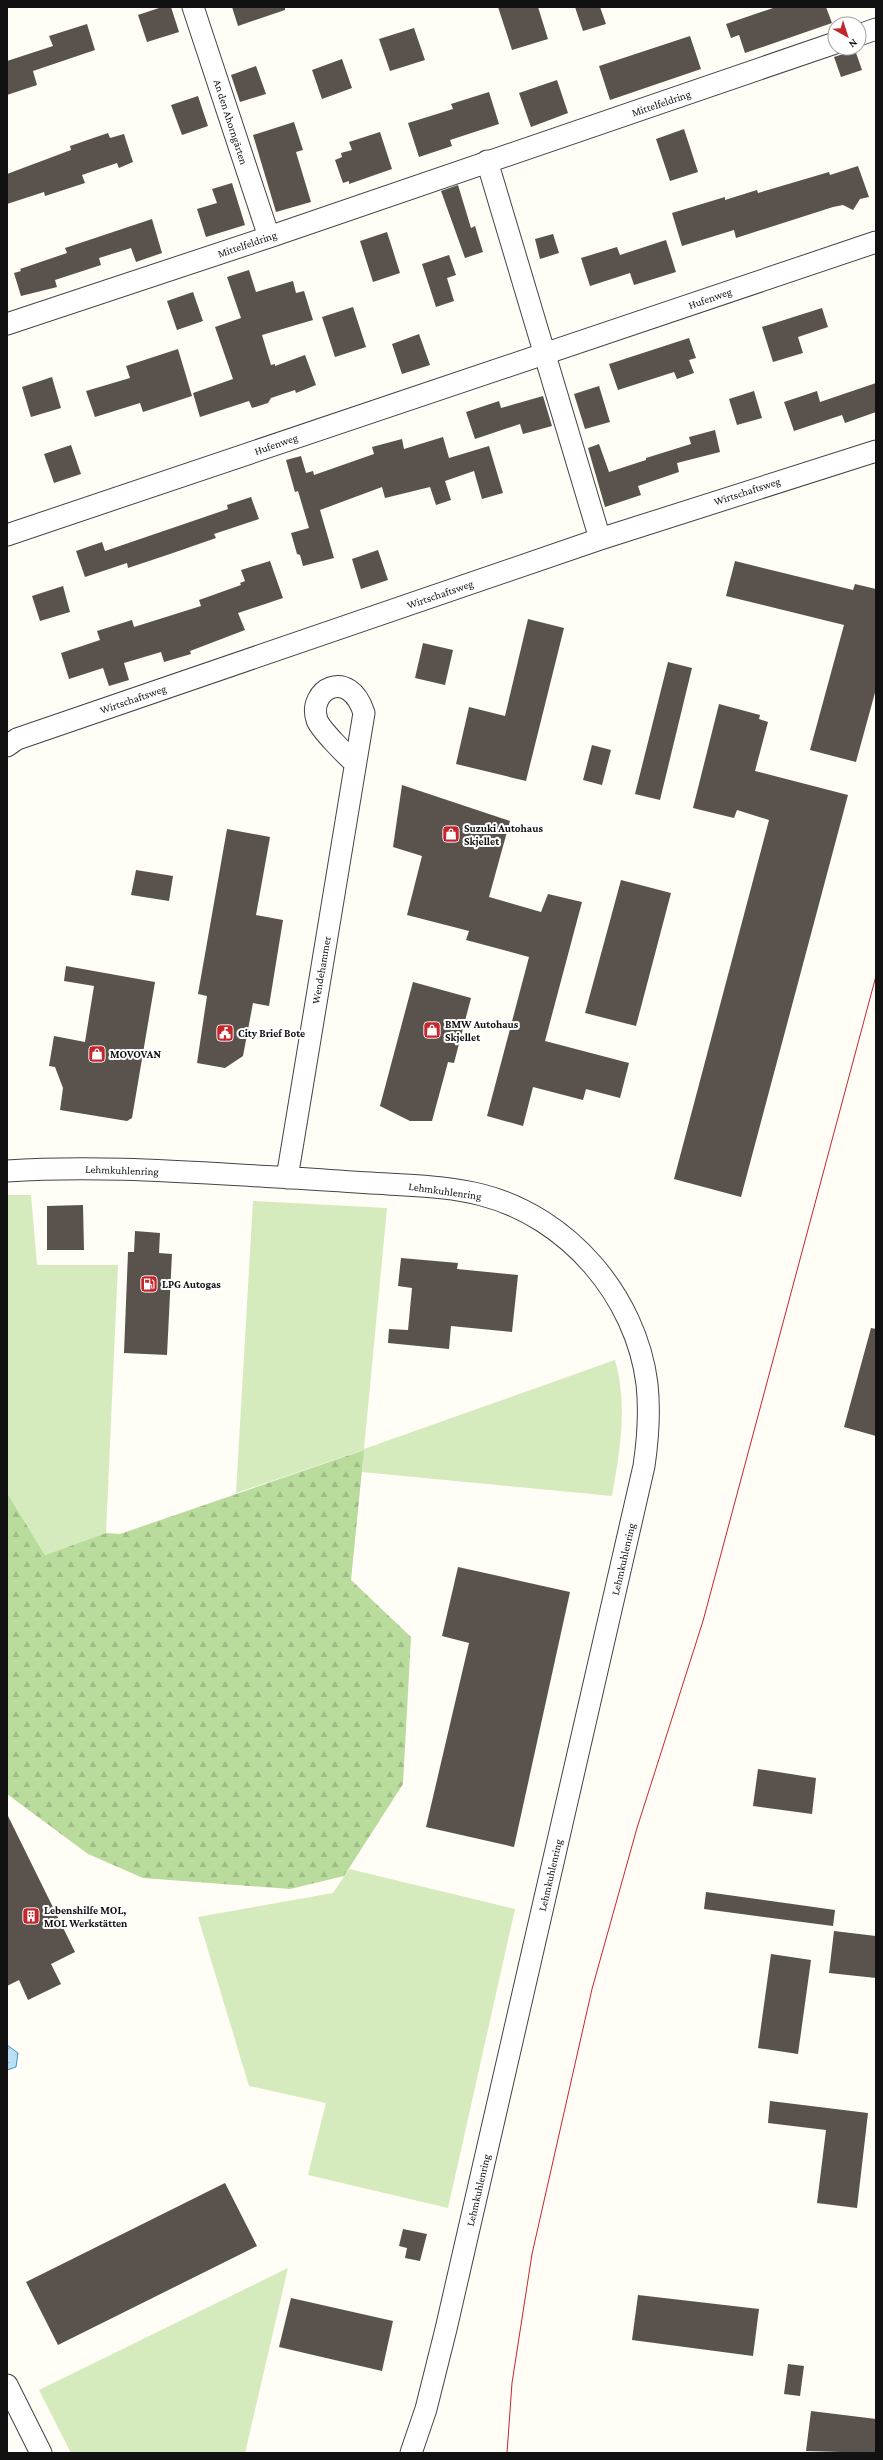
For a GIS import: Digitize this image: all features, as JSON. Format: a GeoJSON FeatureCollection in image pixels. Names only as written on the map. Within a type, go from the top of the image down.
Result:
{"type":"FeatureCollection","features":[{"type":"Feature","properties":{"kind":"street","name":"An den Ahorngärten"},"geometry":{"type":"LineString","coordinates":[[193,7],[269,237]]}},
{"type":"Feature","properties":{"kind":"street","name":"Mittelfeldring"},"geometry":{"type":"LineString","coordinates":[[7,324],[269,237],[827,46]]}},
{"type":"Feature","properties":{"kind":"street"},"geometry":{"type":"LineString","coordinates":[[487,161],[600,539]]}},
{"type":"Feature","properties":{"kind":"street","name":"Hufenweg"},"geometry":{"type":"LineString","coordinates":[[7,535],[545,355],[876,242]]}},
{"type":"Feature","properties":{"kind":"street","name":"Wirtschaftsweg"},"geometry":{"type":"LineString","coordinates":[[7,746],[17,739],[600,539],[876,451]]}},
{"type":"Feature","properties":{"kind":"street","name":"Wendehammer"},"geometry":{"type":"LineString","coordinates":[[287,1178],[356,763]]}},
{"type":"Feature","properties":{"kind":"street","name":"Lehmkuhlenring"},"geometry":{"type":"LineString","coordinates":[[7,1171],[96,1168],[287,1178],[460,1191],[483,1195],[538,1219],[579,1250],[612,1290],[634,1336],[647,1383],[649,1414],[644,1466],[446,2329],[426,2409],[411,2453]]}},
{"type":"Feature","properties":{"kind":"street"},"geometry":{"type":"LineString","coordinates":[[7,2385],[41,2453]]}},
{"type":"Feature","properties":{"kind":"green space"},"geometry":{"type":"Polygon","coordinates":[[[7,1195],[31,1195],[37,1265],[118,1265],[106,1533],[45,1555],[7,1493],[7,1195]]]}},
{"type":"Feature","properties":{"kind":"green space"},"geometry":{"type":"Polygon","coordinates":[[[253,1201],[387,1208],[364,1449],[615,1360],[619,1377],[622,1411],[618,1462],[612,1496],[362,1472],[363,1450],[236,1493],[253,1201]]]}},
{"type":"Feature","properties":{"kind":"green space"},"geometry":{"type":"Polygon","coordinates":[[[364,1450],[351,1580],[411,1637],[403,1784],[344,1876],[290,1889],[143,1878],[88,1854],[7,1794],[7,1493],[45,1555],[106,1533],[120,1534],[364,1450]]]}},
{"type":"Feature","properties":{"kind":"green space"},"geometry":{"type":"Polygon","coordinates":[[[349,1869],[515,1909],[448,2208],[308,2175],[326,2103],[249,2086],[198,1917],[333,1893],[349,1869]]]}},
{"type":"Feature","properties":{"kind":"green space"},"geometry":{"type":"Polygon","coordinates":[[[288,2268],[245,2453],[71,2453],[39,2390],[288,2268]]]}},
{"type":"Feature","properties":{"kind":"water"},"geometry":{"type":"Polygon","coordinates":[[[7,2045],[18,2053],[16,2067],[7,2070],[7,2045]]]}},
{"type":"Feature","properties":{"kind":"building"},"geometry":{"type":"Polygon","coordinates":[[[162,7],[171,7],[179,32],[147,42],[138,15],[162,7]]]}},
{"type":"Feature","properties":{"kind":"building"},"geometry":{"type":"Polygon","coordinates":[[[232,7],[285,7],[285,10],[238,26],[232,7]]]}},
{"type":"Feature","properties":{"kind":"building"},"geometry":{"type":"Polygon","coordinates":[[[498,7],[538,7],[548,39],[512,50],[498,7]]]}},
{"type":"Feature","properties":{"kind":"building"},"geometry":{"type":"Polygon","coordinates":[[[575,7],[600,7],[606,24],[583,31],[575,7]]]}},
{"type":"Feature","properties":{"kind":"building"},"geometry":{"type":"Polygon","coordinates":[[[776,7],[826,7],[829,16],[827,16],[827,25],[745,53],[739,35],[731,38],[726,24],[776,7]]]}},
{"type":"Feature","properties":{"kind":"building"},"geometry":{"type":"Polygon","coordinates":[[[87,24],[95,50],[33,71],[37,85],[7,95],[7,61],[53,46],[49,36],[87,24]]]}},
{"type":"Feature","properties":{"kind":"building"},"geometry":{"type":"Polygon","coordinates":[[[414,28],[425,60],[390,71],[379,39],[414,28]]]}},
{"type":"Feature","properties":{"kind":"building"},"geometry":{"type":"Polygon","coordinates":[[[690,36],[701,69],[610,100],[599,66],[690,36]]]}},
{"type":"Feature","properties":{"kind":"building"},"geometry":{"type":"Polygon","coordinates":[[[857,56],[862,70],[841,77],[834,57],[857,56]]]}},
{"type":"Feature","properties":{"kind":"building"},"geometry":{"type":"Polygon","coordinates":[[[342,59],[352,88],[322,99],[312,70],[342,59]]]}},
{"type":"Feature","properties":{"kind":"building"},"geometry":{"type":"Polygon","coordinates":[[[256,66],[266,94],[240,102],[231,75],[256,66]]]}},
{"type":"Feature","properties":{"kind":"building"},"geometry":{"type":"Polygon","coordinates":[[[557,80],[568,113],[531,127],[519,93],[557,80]]]}},
{"type":"Feature","properties":{"kind":"building"},"geometry":{"type":"Polygon","coordinates":[[[489,92],[499,124],[450,140],[452,146],[419,157],[408,123],[453,109],[451,104],[489,92]]]}},
{"type":"Feature","properties":{"kind":"building"},"geometry":{"type":"Polygon","coordinates":[[[198,96],[208,126],[182,135],[171,105],[198,96]]]}},
{"type":"Feature","properties":{"kind":"building"},"geometry":{"type":"Polygon","coordinates":[[[294,122],[303,150],[296,152],[311,202],[276,212],[253,135],[294,122]]]}},
{"type":"Feature","properties":{"kind":"building"},"geometry":{"type":"Polygon","coordinates":[[[684,129],[698,172],[670,181],[656,139],[684,129]]]}},
{"type":"Feature","properties":{"kind":"building"},"geometry":{"type":"Polygon","coordinates":[[[380,132],[392,169],[349,184],[349,181],[343,183],[335,160],[342,157],[341,153],[352,150],[349,142],[380,132]]]}},
{"type":"Feature","properties":{"kind":"building"},"geometry":{"type":"Polygon","coordinates":[[[108,133],[110,138],[124,134],[133,162],[119,168],[117,163],[82,175],[85,183],[45,196],[44,192],[7,204],[7,174],[71,150],[70,146],[108,133]]]}},
{"type":"Feature","properties":{"kind":"building"},"geometry":{"type":"Polygon","coordinates":[[[858,166],[869,197],[860,199],[853,210],[843,205],[833,207],[736,238],[734,230],[682,246],[672,213],[725,197],[725,200],[757,190],[758,193],[829,172],[830,175],[858,166]]]}},
{"type":"Feature","properties":{"kind":"building"},"geometry":{"type":"Polygon","coordinates":[[[232,183],[245,225],[206,237],[197,209],[217,203],[212,189],[232,183]]]}},
{"type":"Feature","properties":{"kind":"building"},"geometry":{"type":"Polygon","coordinates":[[[458,185],[471,228],[475,226],[483,252],[465,258],[441,191],[458,185]]]}},
{"type":"Feature","properties":{"kind":"building"},"geometry":{"type":"Polygon","coordinates":[[[152,219],[162,253],[136,262],[131,248],[99,258],[101,265],[55,280],[57,287],[21,296],[14,273],[21,271],[20,269],[67,253],[65,248],[152,219]]]}},
{"type":"Feature","properties":{"kind":"building"},"geometry":{"type":"Polygon","coordinates":[[[387,232],[400,273],[373,282],[360,241],[387,232]]]}},
{"type":"Feature","properties":{"kind":"building"},"geometry":{"type":"Polygon","coordinates":[[[553,234],[559,253],[540,259],[535,239],[553,234]]]}},
{"type":"Feature","properties":{"kind":"building"},"geometry":{"type":"Polygon","coordinates":[[[666,240],[676,272],[634,285],[630,273],[590,286],[581,258],[617,247],[620,255],[666,240]]]}},
{"type":"Feature","properties":{"kind":"building"},"geometry":{"type":"Polygon","coordinates":[[[449,255],[456,275],[447,278],[454,301],[436,307],[422,264],[449,255]]]}},
{"type":"Feature","properties":{"kind":"building"},"geometry":{"type":"Polygon","coordinates":[[[249,270],[256,292],[293,281],[296,293],[304,291],[313,320],[262,335],[271,365],[275,364],[275,366],[305,355],[316,385],[296,393],[295,390],[271,398],[268,403],[252,408],[249,401],[200,417],[193,393],[233,379],[215,327],[241,318],[227,277],[249,270]]]}},
{"type":"Feature","properties":{"kind":"building"},"geometry":{"type":"Polygon","coordinates":[[[193,292],[203,321],[177,330],[167,301],[193,292]]]}},
{"type":"Feature","properties":{"kind":"building"},"geometry":{"type":"Polygon","coordinates":[[[353,307],[366,347],[335,357],[322,317],[353,307]]]}},
{"type":"Feature","properties":{"kind":"building"},"geometry":{"type":"Polygon","coordinates":[[[822,308],[828,327],[798,337],[803,353],[773,362],[762,327],[822,308]]]}},
{"type":"Feature","properties":{"kind":"building"},"geometry":{"type":"Polygon","coordinates":[[[419,334],[430,365],[402,374],[392,344],[419,334]]]}},
{"type":"Feature","properties":{"kind":"building"},"geometry":{"type":"Polygon","coordinates":[[[689,338],[696,358],[689,360],[694,373],[677,379],[674,372],[618,390],[609,364],[689,338]]]}},
{"type":"Feature","properties":{"kind":"building"},"geometry":{"type":"Polygon","coordinates":[[[178,349],[192,396],[143,412],[140,403],[95,417],[86,391],[130,378],[126,366],[178,349]]]}},
{"type":"Feature","properties":{"kind":"building"},"geometry":{"type":"Polygon","coordinates":[[[52,377],[61,408],[31,417],[22,387],[52,377]]]}},
{"type":"Feature","properties":{"kind":"building"},"geometry":{"type":"Polygon","coordinates":[[[876,383],[876,412],[845,423],[842,415],[794,431],[784,402],[817,391],[820,402],[876,383]]]}},
{"type":"Feature","properties":{"kind":"building"},"geometry":{"type":"Polygon","coordinates":[[[599,386],[610,422],[585,429],[574,394],[599,386]]]}},
{"type":"Feature","properties":{"kind":"building"},"geometry":{"type":"Polygon","coordinates":[[[754,391],[762,418],[737,425],[729,399],[754,391]]]}},
{"type":"Feature","properties":{"kind":"building"},"geometry":{"type":"Polygon","coordinates":[[[543,396],[552,426],[523,434],[520,424],[475,439],[466,412],[499,401],[501,408],[543,396]]]}},
{"type":"Feature","properties":{"kind":"building"},"geometry":{"type":"Polygon","coordinates":[[[715,430],[720,452],[677,463],[679,472],[638,486],[641,495],[605,507],[588,448],[599,444],[609,472],[646,460],[646,458],[691,444],[689,437],[715,430]]]}},
{"type":"Feature","properties":{"kind":"building"},"geometry":{"type":"Polygon","coordinates":[[[443,437],[449,458],[489,446],[503,493],[482,499],[474,471],[445,481],[451,500],[436,505],[430,487],[385,498],[382,487],[320,510],[334,558],[303,566],[300,555],[297,554],[291,533],[309,528],[298,491],[295,492],[286,460],[301,456],[306,473],[313,471],[314,475],[374,454],[372,447],[402,439],[404,449],[443,437]]]}},
{"type":"Feature","properties":{"kind":"building"},"geometry":{"type":"Polygon","coordinates":[[[71,445],[81,474],[54,483],[44,454],[71,445]]]}},
{"type":"Feature","properties":{"kind":"building"},"geometry":{"type":"Polygon","coordinates":[[[251,497],[259,519],[214,534],[216,538],[128,568],[127,563],[85,577],[76,551],[102,542],[105,551],[228,509],[227,505],[251,497]]]}},
{"type":"Feature","properties":{"kind":"building"},"geometry":{"type":"Polygon","coordinates":[[[378,550],[388,580],[361,589],[352,559],[378,550]]]}},
{"type":"Feature","properties":{"kind":"building"},"geometry":{"type":"Polygon","coordinates":[[[270,561],[283,598],[238,613],[245,630],[190,651],[191,654],[164,662],[161,652],[124,663],[129,680],[109,686],[103,668],[69,679],[61,653],[100,640],[97,631],[132,620],[134,627],[201,606],[199,600],[241,585],[240,583],[245,581],[241,570],[270,561]]]}},
{"type":"Feature","properties":{"kind":"building"},"geometry":{"type":"Polygon","coordinates":[[[735,561],[853,590],[855,584],[876,589],[876,689],[856,762],[810,750],[844,625],[726,596],[735,561]]]}},
{"type":"Feature","properties":{"kind":"building"},"geometry":{"type":"Polygon","coordinates":[[[63,586],[70,612],[40,621],[32,596],[63,586]]]}},
{"type":"Feature","properties":{"kind":"building"},"geometry":{"type":"Polygon","coordinates":[[[528,619],[564,628],[526,781],[456,764],[469,707],[505,716],[528,619]]]}},
{"type":"Feature","properties":{"kind":"building"},"geometry":{"type":"Polygon","coordinates":[[[423,643],[453,650],[445,685],[415,678],[423,643]]]}},
{"type":"Feature","properties":{"kind":"building"},"geometry":{"type":"Polygon","coordinates":[[[668,662],[692,668],[660,800],[635,794],[668,662]]]}},
{"type":"Feature","properties":{"kind":"building"},"geometry":{"type":"Polygon","coordinates":[[[719,704],[760,715],[759,719],[768,722],[755,771],[848,795],[741,1197],[674,1179],[769,820],[737,810],[734,818],[693,808],[719,704]]]}},
{"type":"Feature","properties":{"kind":"building"},"geometry":{"type":"Polygon","coordinates":[[[592,745],[611,750],[602,785],[583,780],[592,745]]]}},
{"type":"Feature","properties":{"kind":"building"},"geometry":{"type":"Polygon","coordinates":[[[402,785],[510,821],[489,897],[541,912],[548,894],[582,902],[545,1041],[629,1063],[620,1098],[586,1089],[583,1100],[533,1087],[523,1126],[487,1116],[529,957],[466,940],[469,931],[407,915],[422,856],[393,847],[402,785]]]}},
{"type":"Feature","properties":{"kind":"building"},"geometry":{"type":"Polygon","coordinates":[[[227,829],[270,837],[256,915],[283,920],[269,1006],[253,1003],[243,1056],[225,1068],[197,1063],[207,996],[198,994],[227,829]]]}},
{"type":"Feature","properties":{"kind":"building"},"geometry":{"type":"Polygon","coordinates":[[[136,870],[173,876],[169,901],[131,895],[136,870]]]}},
{"type":"Feature","properties":{"kind":"building"},"geometry":{"type":"Polygon","coordinates":[[[621,880],[671,893],[636,1026],[585,1013],[621,880]]]}},
{"type":"Feature","properties":{"kind":"building","name":"MOVOVAN"},"geometry":{"type":"Polygon","coordinates":[[[66,966],[155,982],[132,1118],[127,1121],[60,1110],[63,1088],[55,1067],[49,1066],[54,1036],[85,1042],[94,986],[64,981],[66,966]]]}},
{"type":"Feature","properties":{"kind":"building","name":"BMW Autohaus Skjellet"},"geometry":{"type":"Polygon","coordinates":[[[413,982],[471,998],[454,1063],[448,1062],[432,1121],[410,1121],[380,1106],[413,982]]]}},
{"type":"Feature","properties":{"kind":"building"},"geometry":{"type":"Polygon","coordinates":[[[83,1205],[84,1250],[47,1250],[47,1206],[83,1205]]]}},
{"type":"Feature","properties":{"kind":"building","name":"LPG Autogas"},"geometry":{"type":"Polygon","coordinates":[[[135,1231],[160,1233],[159,1253],[172,1254],[167,1355],[124,1353],[128,1252],[134,1252],[135,1231]]]}},
{"type":"Feature","properties":{"kind":"building"},"geometry":{"type":"Polygon","coordinates":[[[401,1258],[458,1263],[457,1269],[518,1275],[512,1332],[451,1326],[449,1349],[388,1343],[389,1329],[408,1330],[412,1288],[398,1286],[401,1258]]]}},
{"type":"Feature","properties":{"kind":"building"},"geometry":{"type":"Polygon","coordinates":[[[871,1328],[876,1329],[876,1436],[844,1427],[871,1328]]]}},
{"type":"Feature","properties":{"kind":"building"},"geometry":{"type":"Polygon","coordinates":[[[458,1567],[570,1592],[514,1847],[426,1827],[469,1643],[442,1636],[458,1567]]]}},
{"type":"Feature","properties":{"kind":"building"},"geometry":{"type":"Polygon","coordinates":[[[758,1769],[816,1778],[812,1814],[753,1806],[758,1769]]]}},
{"type":"Feature","properties":{"kind":"building","name":"Lebenshilfe MOL, MOL Werkstätten"},"geometry":{"type":"Polygon","coordinates":[[[7,1814],[75,1952],[51,1964],[61,1984],[28,2000],[19,1980],[7,1986],[7,1814]]]}},
{"type":"Feature","properties":{"kind":"building"},"geometry":{"type":"Polygon","coordinates":[[[706,1892],[835,1910],[833,1926],[704,1909],[706,1892]]]}},
{"type":"Feature","properties":{"kind":"building"},"geometry":{"type":"Polygon","coordinates":[[[834,1931],[876,1936],[876,1978],[829,1973],[834,1931]]]}},
{"type":"Feature","properties":{"kind":"building"},"geometry":{"type":"Polygon","coordinates":[[[771,1954],[811,1960],[798,2054],[758,2048],[771,1954]]]}},
{"type":"Feature","properties":{"kind":"building"},"geometry":{"type":"Polygon","coordinates":[[[770,2101],[868,2113],[857,2208],[817,2203],[826,2130],[768,2123],[770,2101]]]}},
{"type":"Feature","properties":{"kind":"building"},"geometry":{"type":"Polygon","coordinates":[[[225,2183],[257,2246],[58,2345],[26,2282],[225,2183]]]}},
{"type":"Feature","properties":{"kind":"building"},"geometry":{"type":"Polygon","coordinates":[[[403,2229],[427,2234],[420,2261],[405,2258],[407,2248],[399,2246],[403,2229]]]}},
{"type":"Feature","properties":{"kind":"building"},"geometry":{"type":"Polygon","coordinates":[[[638,2295],[759,2309],[753,2356],[632,2340],[638,2295]]]}},
{"type":"Feature","properties":{"kind":"building"},"geometry":{"type":"Polygon","coordinates":[[[291,2298],[393,2321],[382,2371],[279,2347],[291,2298]]]}},
{"type":"Feature","properties":{"kind":"building"},"geometry":{"type":"Polygon","coordinates":[[[788,2364],[804,2366],[800,2396],[784,2394],[788,2364]]]}},
{"type":"Feature","properties":{"kind":"building"},"geometry":{"type":"Polygon","coordinates":[[[811,2411],[876,2419],[876,2453],[806,2451],[811,2411]]]}},
{"type":"Feature","properties":{"kind":"tram line"},"geometry":{"type":"LineString","coordinates":[[507,2453],[512,2383],[532,2254],[592,1989],[637,1828],[703,1621],[876,976]]}},
{"type":"Feature","properties":{"kind":"place","name":"Suzuki Autohaus Skjellet"},"geometry":{"type":"Point","coordinates":[451,834]}},
{"type":"Feature","properties":{"kind":"place","name":"BMW Autohaus Skjellet"},"geometry":{"type":"Point","coordinates":[432,1030]}},
{"type":"Feature","properties":{"kind":"place","name":"City Brief Bote"},"geometry":{"type":"Point","coordinates":[225,1033]}},
{"type":"Feature","properties":{"kind":"place","name":"MOVOVAN"},"geometry":{"type":"Point","coordinates":[97,1054]}},
{"type":"Feature","properties":{"kind":"place","name":"LPG Autogas"},"geometry":{"type":"Point","coordinates":[149,1284]}},
{"type":"Feature","properties":{"kind":"place","name":"Lebenshilfe MOL, MOL Werkstätten"},"geometry":{"type":"Point","coordinates":[31,1916]}}]}
